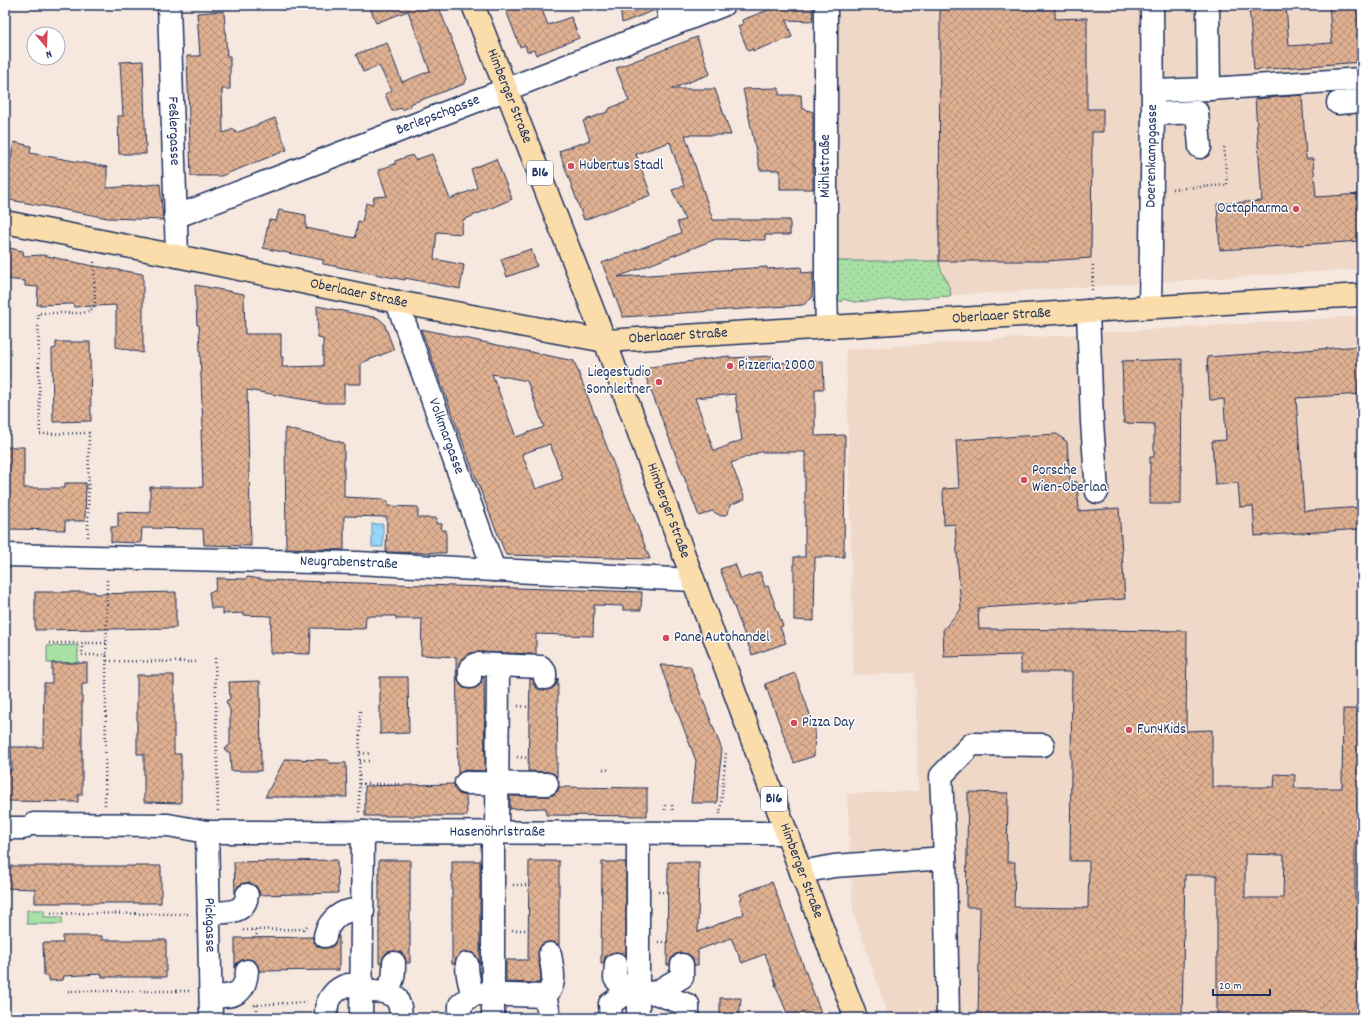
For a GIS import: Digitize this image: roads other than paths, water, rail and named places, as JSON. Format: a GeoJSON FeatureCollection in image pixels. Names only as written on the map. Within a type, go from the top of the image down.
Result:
{"type":"FeatureCollection","features":[{"type":"Feature","properties":{"kind":"main road","name":"Himberger Straße"},"geometry":{"type":"LineString","coordinates":[[473,5],[605,341],[692,580],[787,833],[800,872],[856,1018]]}},
{"type":"Feature","properties":{"kind":"main road","name":"Oberlaaer Straße"},"geometry":{"type":"LineString","coordinates":[[5,222],[397,302],[605,341],[827,327],[1090,301],[1150,307],[1362,296]]}},
{"type":"Feature","properties":{"kind":"street","name":"Feßlergasse"},"geometry":{"type":"LineString","coordinates":[[169,5],[177,256]]}},
{"type":"Feature","properties":{"kind":"street","name":"Berlepschgasse"},"geometry":{"type":"LineString","coordinates":[[175,216],[506,90],[669,15],[723,5]]}},
{"type":"Feature","properties":{"kind":"street","name":"Mühlstraße"},"geometry":{"type":"LineString","coordinates":[[826,5],[827,327]]}},
{"type":"Feature","properties":{"kind":"street","name":"Doerenkampgasse"},"geometry":{"type":"LineString","coordinates":[[1150,307],[1153,114],[1152,5]]}},
{"type":"Feature","properties":{"kind":"street"},"geometry":{"type":"LineString","coordinates":[[1208,5],[1209,89]]}},
{"type":"Feature","properties":{"kind":"street"},"geometry":{"type":"LineString","coordinates":[[1153,91],[1209,89],[1362,79]]}},
{"type":"Feature","properties":{"kind":"street"},"geometry":{"type":"LineString","coordinates":[[1338,103],[1362,101]]}},
{"type":"Feature","properties":{"kind":"street"},"geometry":{"type":"LineString","coordinates":[[1153,114],[1197,112],[1200,147]]}},
{"type":"Feature","properties":{"kind":"street"},"geometry":{"type":"LineString","coordinates":[[1090,301],[1092,422],[1097,492]]}},
{"type":"Feature","properties":{"kind":"street","name":"Volkmargasse"},"geometry":{"type":"LineString","coordinates":[[397,302],[494,570]]}},
{"type":"Feature","properties":{"kind":"street","name":"Neugrabenstraße"},"geometry":{"type":"LineString","coordinates":[[5,555],[357,563],[692,580]]}},
{"type":"Feature","properties":{"kind":"street"},"geometry":{"type":"LineString","coordinates":[[470,677],[470,669],[476,664],[541,667],[545,672],[544,678]]}},
{"type":"Feature","properties":{"kind":"street"},"geometry":{"type":"LineString","coordinates":[[483,994],[495,833],[498,665]]}},
{"type":"Feature","properties":{"kind":"street"},"geometry":{"type":"LineString","coordinates":[[948,1018],[945,858],[941,776],[972,744],[1043,745]]}},
{"type":"Feature","properties":{"kind":"street"},"geometry":{"type":"LineString","coordinates":[[466,783],[547,784]]}},
{"type":"Feature","properties":{"kind":"street","name":"Hasenöhrlstraße"},"geometry":{"type":"LineString","coordinates":[[21,827],[105,824],[213,824],[361,826],[495,833],[787,833]]}},
{"type":"Feature","properties":{"kind":"street","name":"Pickgasse"},"geometry":{"type":"LineString","coordinates":[[211,1018],[209,913],[213,824]]}},
{"type":"Feature","properties":{"kind":"street"},"geometry":{"type":"LineString","coordinates":[[361,826],[361,1018]]}},
{"type":"Feature","properties":{"kind":"street"},"geometry":{"type":"LineString","coordinates":[[638,834],[640,992],[638,1018]]}},
{"type":"Feature","properties":{"kind":"street"},"geometry":{"type":"LineString","coordinates":[[800,872],[834,866],[945,858]]}},
{"type":"Feature","properties":{"kind":"street"},"geometry":{"type":"LineString","coordinates":[[209,913],[233,911],[241,908],[247,895]]}},
{"type":"Feature","properties":{"kind":"street"},"geometry":{"type":"LineString","coordinates":[[317,931],[330,925],[338,916],[349,911],[362,911]]}},
{"type":"Feature","properties":{"kind":"street"},"geometry":{"type":"LineString","coordinates":[[460,1018],[460,1006],[483,994],[545,996],[550,991],[554,980],[550,954]]}},
{"type":"Feature","properties":{"kind":"street"},"geometry":{"type":"LineString","coordinates":[[384,992],[391,984],[394,974],[394,963]]}},
{"type":"Feature","properties":{"kind":"street"},"geometry":{"type":"LineString","coordinates":[[467,964],[467,974],[483,994],[493,1018]]}},
{"type":"Feature","properties":{"kind":"street"},"geometry":{"type":"LineString","coordinates":[[616,964],[615,978],[640,992],[688,1006],[688,1018]]}},
{"type":"Feature","properties":{"kind":"street"},"geometry":{"type":"LineString","coordinates":[[611,1018],[610,1004],[682,977],[682,965]]}},
{"type":"Feature","properties":{"kind":"street"},"geometry":{"type":"LineString","coordinates":[[211,994],[226,996],[238,992],[244,988],[247,971]]}},
{"type":"Feature","properties":{"kind":"street"},"geometry":{"type":"LineString","coordinates":[[318,1004],[330,998],[338,990],[348,985],[384,992],[396,998],[400,1007],[401,1017]]}},
{"type":"Feature","properties":{"kind":"street"},"geometry":{"type":"LineString","coordinates":[[545,996],[549,1018]]}},
{"type":"Feature","properties":{"kind":"water"},"geometry":{"type":"Polygon","coordinates":[[[372,524],[383,524],[383,547],[372,547],[372,524]]]}},
{"type":"Feature","properties":{"kind":"place","name":"Hubertus Stadl"},"geometry":{"type":"Point","coordinates":[571,166]}},
{"type":"Feature","properties":{"kind":"place","name":"Octapharma"},"geometry":{"type":"Point","coordinates":[1296,209]}},
{"type":"Feature","properties":{"kind":"place","name":"Pizzeria 2000"},"geometry":{"type":"Point","coordinates":[730,366]}},
{"type":"Feature","properties":{"kind":"place","name":"Liegestudio Sonnleitner"},"geometry":{"type":"Point","coordinates":[659,382]}},
{"type":"Feature","properties":{"kind":"place","name":"Porsche Wien-Oberlaa"},"geometry":{"type":"Point","coordinates":[1024,480]}},
{"type":"Feature","properties":{"kind":"place","name":"Pane Autohandel"},"geometry":{"type":"Point","coordinates":[666,638]}},
{"type":"Feature","properties":{"kind":"place","name":"Pizza Day"},"geometry":{"type":"Point","coordinates":[794,723]}},
{"type":"Feature","properties":{"kind":"place","name":"Fun4Kids"},"geometry":{"type":"Point","coordinates":[1129,730]}}]}
